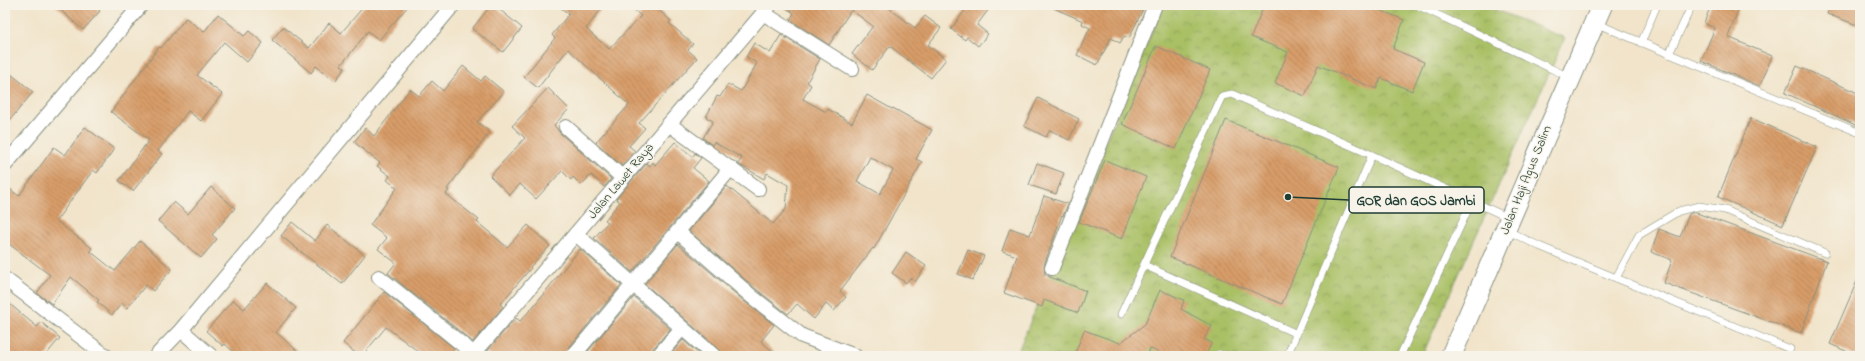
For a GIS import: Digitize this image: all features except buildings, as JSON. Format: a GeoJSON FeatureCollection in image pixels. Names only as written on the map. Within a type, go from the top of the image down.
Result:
{"type":"FeatureCollection","features":[{"type":"Feature","properties":{"kind":"main road","name":"Jalan Haji Agus Salim"},"geometry":{"type":"LineString","coordinates":[[1451,356],[1597,14]]}},
{"type":"Feature","properties":{"kind":"street"},"geometry":{"type":"LineString","coordinates":[[5,165],[141,5]]}},
{"type":"Feature","properties":{"kind":"street"},"geometry":{"type":"LineString","coordinates":[[156,356],[181,330],[453,5]]}},
{"type":"Feature","properties":{"kind":"street"},"geometry":{"type":"LineString","coordinates":[[1052,268],[1155,5]]}},
{"type":"Feature","properties":{"kind":"street"},"geometry":{"type":"LineString","coordinates":[[767,9],[852,69]]}},
{"type":"Feature","properties":{"kind":"street","name":"Jalan Lawet Raya"},"geometry":{"type":"LineString","coordinates":[[473,355],[767,9]]}},
{"type":"Feature","properties":{"kind":"street"},"geometry":{"type":"LineString","coordinates":[[670,124],[758,189]]}},
{"type":"Feature","properties":{"kind":"street"},"geometry":{"type":"LineString","coordinates":[[566,127],[624,178]]}},
{"type":"Feature","properties":{"kind":"street"},"geometry":{"type":"LineString","coordinates":[[573,356],[731,168]]}},
{"type":"Feature","properties":{"kind":"street"},"geometry":{"type":"LineString","coordinates":[[678,232],[751,296],[802,336],[819,344],[855,356]]}},
{"type":"Feature","properties":{"kind":"street"},"geometry":{"type":"LineString","coordinates":[[576,234],[714,356]]}},
{"type":"Feature","properties":{"kind":"street"},"geometry":{"type":"LineString","coordinates":[[379,277],[473,355]]}},
{"type":"Feature","properties":{"kind":"street"},"geometry":{"type":"LineString","coordinates":[[5,279],[106,356]]}},
{"type":"Feature","properties":{"kind":"street"},"geometry":{"type":"LineString","coordinates":[[658,356],[682,328]]}},
{"type":"Feature","properties":{"kind":"street"},"geometry":{"type":"LineString","coordinates":[[181,330],[211,356]]}},
{"type":"Feature","properties":{"kind":"lane"},"geometry":{"type":"LineString","coordinates":[[1417,5],[1570,77]]}},
{"type":"Feature","properties":{"kind":"lane"},"geometry":{"type":"LineString","coordinates":[[1641,43],[1657,5]]}},
{"type":"Feature","properties":{"kind":"lane"},"geometry":{"type":"LineString","coordinates":[[1669,54],[1692,5]]}},
{"type":"Feature","properties":{"kind":"lane"},"geometry":{"type":"LineString","coordinates":[[1597,14],[1641,43],[1860,134]]}},
{"type":"Feature","properties":{"kind":"lane"},"geometry":{"type":"LineString","coordinates":[[1121,314],[1222,96],[1232,94],[1372,155],[1472,201],[1539,246],[1790,349]]}},
{"type":"Feature","properties":{"kind":"lane"},"geometry":{"type":"LineString","coordinates":[[1287,356],[1372,155]]}},
{"type":"Feature","properties":{"kind":"lane"},"geometry":{"type":"LineString","coordinates":[[1400,356],[1472,201]]}},
{"type":"Feature","properties":{"kind":"lane"},"geometry":{"type":"LineString","coordinates":[[1616,278],[1639,235],[1679,211],[1699,206],[1725,210],[1825,253]]}},
{"type":"Feature","properties":{"kind":"lane"},"geometry":{"type":"LineString","coordinates":[[1144,265],[1297,334]]}},
{"type":"Feature","properties":{"kind":"lane"},"geometry":{"type":"LineString","coordinates":[[1215,356],[1220,354],[1228,356]]}},
{"type":"Feature","properties":{"kind":"green space"},"geometry":{"type":"Polygon","coordinates":[[[1163,5],[1484,5],[1565,38],[1422,356],[1016,356],[1163,5]]]}},
{"type":"Feature","properties":{"kind":"place","name":"GOR dan GOS Jambi"},"geometry":{"type":"Point","coordinates":[1288,197]}}]}
